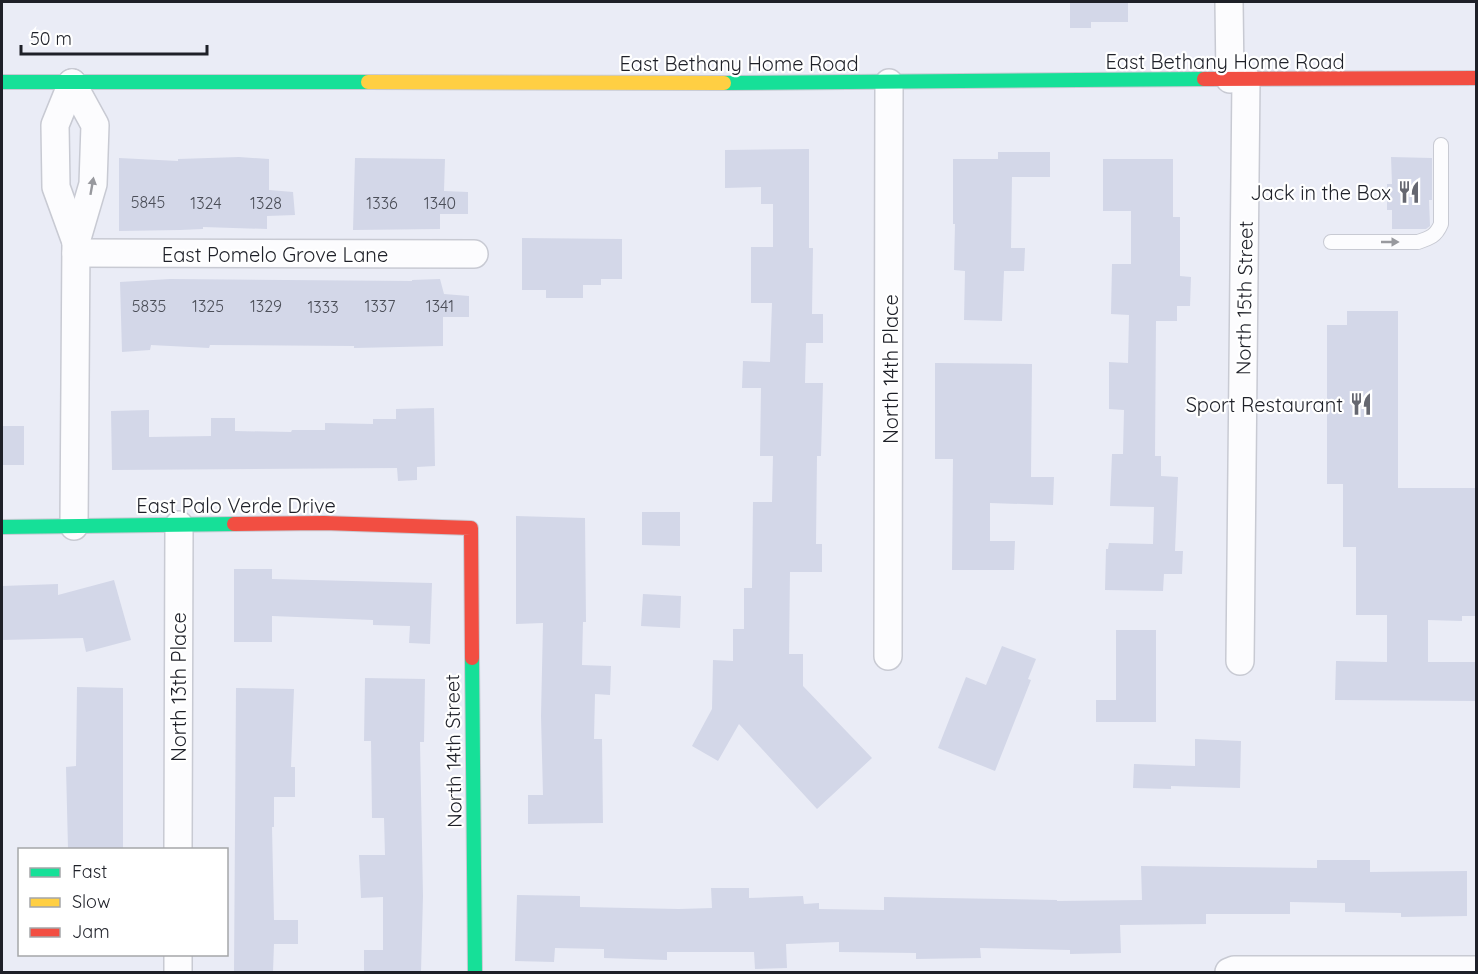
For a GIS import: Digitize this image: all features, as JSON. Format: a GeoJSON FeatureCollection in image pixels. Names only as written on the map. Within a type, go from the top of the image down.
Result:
{"type":"FeatureCollection","features":[{"type":"Feature","properties":{"kind":"main road","name":"East Bethany Home Road"},"geometry":{"type":"LineString","coordinates":[[2,82],[889,83],[1476,78]]}},
{"type":"Feature","properties":{"kind":"main road","name":"East Palo Verde Drive"},"geometry":{"type":"LineString","coordinates":[[2,526],[324,524],[471,528]]}},
{"type":"Feature","properties":{"kind":"main road","name":"North 14th Street"},"geometry":{"type":"LineString","coordinates":[[471,528],[475,972]]}},
{"type":"Feature","properties":{"kind":"street","name":"North 15th Street"},"geometry":{"type":"LineString","coordinates":[[1230,2],[1238,79],[1240,661]]}},
{"type":"Feature","properties":{"kind":"street"},"geometry":{"type":"LineString","coordinates":[[72,83],[55,125],[56,187],[76,247]]}},
{"type":"Feature","properties":{"kind":"street"},"geometry":{"type":"LineString","coordinates":[[72,83],[94,125],[93,184],[76,247],[74,526]]}},
{"type":"Feature","properties":{"kind":"street","name":"North 14th Place"},"geometry":{"type":"LineString","coordinates":[[888,656],[891,138],[889,83]]}},
{"type":"Feature","properties":{"kind":"street","name":"East Pomelo Grove Lane"},"geometry":{"type":"LineString","coordinates":[[76,247],[474,254]]}},
{"type":"Feature","properties":{"kind":"street","name":"North 13th Place"},"geometry":{"type":"LineString","coordinates":[[178,848],[179,525]]}},
{"type":"Feature","properties":{"kind":"street"},"geometry":{"type":"LineString","coordinates":[[178,956],[178,972]]}},
{"type":"Feature","properties":{"kind":"street"},"geometry":{"type":"LineString","coordinates":[[1229,972],[1234,970],[1476,970]]}},
{"type":"Feature","properties":{"kind":"lane"},"geometry":{"type":"LineString","coordinates":[[1331,242],[1418,242],[1437,233],[1441,224],[1441,145]]}},
{"type":"Feature","properties":{"kind":"building"},"geometry":{"type":"Polygon","coordinates":[[[1070,2],[1128,2],[1128,22],[1091,22],[1091,28],[1070,28],[1070,2]]]}},
{"type":"Feature","properties":{"kind":"building"},"geometry":{"type":"Polygon","coordinates":[[[809,149],[809,248],[813,248],[812,314],[823,314],[823,343],[806,343],[805,383],[823,383],[821,456],[817,456],[816,544],[822,544],[822,572],[790,572],[789,654],[803,654],[803,686],[872,758],[817,809],[739,724],[718,761],[692,746],[712,709],[713,660],[733,661],[733,629],[744,629],[744,588],[752,588],[753,502],[772,502],[773,456],[760,456],[761,388],[742,388],[743,361],[770,362],[772,303],[751,303],[751,247],[773,247],[773,204],[761,204],[761,187],[725,188],[725,150],[809,149]]]}},
{"type":"Feature","properties":{"kind":"building"},"geometry":{"type":"Polygon","coordinates":[[[998,152],[1050,152],[1050,177],[1012,177],[1011,248],[1025,248],[1024,271],[1004,271],[1002,321],[964,320],[965,271],[954,270],[953,159],[998,159],[998,152]]]}},
{"type":"Feature","properties":{"kind":"building"},"geometry":{"type":"Polygon","coordinates":[[[239,157],[269,159],[269,190],[293,192],[295,215],[267,216],[267,229],[203,227],[203,229],[119,231],[119,158],[178,161],[178,159],[239,157]]]}},
{"type":"Feature","properties":{"kind":"building","name":"Jack in the Box"},"geometry":{"type":"Polygon","coordinates":[[[1391,157],[1432,158],[1430,226],[1426,229],[1392,229],[1392,210],[1387,210],[1387,184],[1392,184],[1391,157]]]}},
{"type":"Feature","properties":{"kind":"building"},"geometry":{"type":"Polygon","coordinates":[[[355,158],[445,159],[444,191],[468,192],[468,214],[440,214],[440,229],[353,230],[355,158]]]}},
{"type":"Feature","properties":{"kind":"building"},"geometry":{"type":"Polygon","coordinates":[[[1103,159],[1173,159],[1173,217],[1180,217],[1180,276],[1191,277],[1190,306],[1177,306],[1177,321],[1156,321],[1155,456],[1161,456],[1161,476],[1178,477],[1175,551],[1183,551],[1182,574],[1164,574],[1163,591],[1105,590],[1106,549],[1109,543],[1153,544],[1154,507],[1110,506],[1112,454],[1123,454],[1124,410],[1109,409],[1109,362],[1128,363],[1129,315],[1111,314],[1112,264],[1131,264],[1131,211],[1103,211],[1103,159]]]}},
{"type":"Feature","properties":{"kind":"building"},"geometry":{"type":"Polygon","coordinates":[[[522,238],[622,239],[622,279],[601,279],[601,285],[583,285],[583,298],[546,298],[546,290],[522,290],[522,238]]]}},
{"type":"Feature","properties":{"kind":"building"},"geometry":{"type":"Polygon","coordinates":[[[170,279],[412,281],[440,279],[444,294],[469,296],[469,317],[443,317],[443,346],[354,348],[354,346],[210,345],[209,348],[151,345],[150,350],[122,352],[120,282],[170,279]]]}},
{"type":"Feature","properties":{"kind":"building"},"geometry":{"type":"Polygon","coordinates":[[[1347,311],[1398,311],[1398,488],[1476,488],[1476,616],[1462,616],[1462,621],[1428,620],[1428,662],[1476,662],[1476,701],[1335,700],[1336,661],[1387,662],[1387,615],[1356,615],[1356,547],[1343,547],[1343,484],[1327,484],[1327,325],[1347,325],[1347,311]]]}},
{"type":"Feature","properties":{"kind":"building"},"geometry":{"type":"Polygon","coordinates":[[[935,363],[1032,364],[1031,477],[1054,477],[1053,505],[990,503],[990,541],[1015,541],[1014,570],[952,570],[953,459],[935,459],[935,363]]]}},
{"type":"Feature","properties":{"kind":"building"},"geometry":{"type":"Polygon","coordinates":[[[434,408],[435,466],[417,467],[417,480],[398,481],[397,468],[112,470],[111,411],[149,410],[149,437],[211,436],[211,418],[235,418],[235,431],[291,432],[292,430],[325,430],[325,423],[373,424],[373,419],[396,419],[396,409],[434,408]]]}},
{"type":"Feature","properties":{"kind":"building"},"geometry":{"type":"Polygon","coordinates":[[[2,426],[24,426],[24,465],[2,465],[2,426]]]}},
{"type":"Feature","properties":{"kind":"building"},"geometry":{"type":"Polygon","coordinates":[[[642,512],[680,512],[680,546],[642,545],[642,512]]]}},
{"type":"Feature","properties":{"kind":"building"},"geometry":{"type":"Polygon","coordinates":[[[516,516],[585,518],[586,622],[583,622],[582,665],[611,666],[610,695],[595,694],[594,739],[602,739],[603,823],[528,824],[528,795],[543,795],[541,716],[543,623],[516,624],[516,516]]]}},
{"type":"Feature","properties":{"kind":"building"},"geometry":{"type":"Polygon","coordinates":[[[234,569],[272,569],[272,579],[432,583],[430,644],[409,643],[410,626],[373,625],[373,620],[272,616],[272,642],[234,642],[234,569]]]}},
{"type":"Feature","properties":{"kind":"building"},"geometry":{"type":"Polygon","coordinates":[[[114,580],[131,640],[86,652],[83,638],[2,640],[2,586],[58,584],[58,595],[114,580]]]}},
{"type":"Feature","properties":{"kind":"building"},"geometry":{"type":"Polygon","coordinates":[[[643,594],[681,596],[680,628],[641,626],[643,594]]]}},
{"type":"Feature","properties":{"kind":"building"},"geometry":{"type":"Polygon","coordinates":[[[1116,630],[1156,630],[1156,722],[1096,722],[1096,700],[1116,700],[1116,630]]]}},
{"type":"Feature","properties":{"kind":"building"},"geometry":{"type":"Polygon","coordinates":[[[1002,646],[1036,659],[1028,679],[1031,680],[995,771],[938,748],[966,677],[986,685],[1002,646]]]}},
{"type":"Feature","properties":{"kind":"building"},"geometry":{"type":"Polygon","coordinates":[[[365,678],[425,679],[424,742],[420,742],[423,896],[421,972],[364,972],[364,950],[383,950],[383,897],[361,898],[359,855],[385,855],[384,818],[372,818],[371,741],[364,741],[365,678]]]}},
{"type":"Feature","properties":{"kind":"building"},"geometry":{"type":"Polygon","coordinates":[[[77,687],[123,688],[123,848],[68,848],[66,767],[76,766],[77,687]]]}},
{"type":"Feature","properties":{"kind":"building"},"geometry":{"type":"Polygon","coordinates":[[[236,688],[294,689],[291,767],[295,767],[295,797],[274,797],[274,827],[272,827],[274,920],[298,920],[298,944],[274,944],[273,972],[234,972],[236,688]]]}},
{"type":"Feature","properties":{"kind":"building"},"geometry":{"type":"Polygon","coordinates":[[[1195,739],[1241,741],[1240,788],[1171,786],[1171,789],[1133,788],[1134,764],[1195,766],[1195,739]]]}},
{"type":"Feature","properties":{"kind":"building"},"geometry":{"type":"Polygon","coordinates":[[[1317,860],[1370,860],[1370,872],[1467,871],[1467,916],[1401,917],[1401,913],[1345,912],[1345,903],[1290,902],[1290,914],[1206,914],[1206,924],[1120,925],[1121,953],[1070,954],[1070,950],[980,948],[981,958],[916,959],[916,953],[839,952],[839,942],[786,944],[787,968],[755,969],[754,952],[667,952],[667,960],[604,958],[604,949],[555,948],[554,962],[515,961],[517,895],[580,896],[580,907],[679,909],[712,908],[711,888],[749,888],[749,898],[803,896],[804,904],[819,903],[819,909],[884,910],[884,897],[1057,901],[1142,900],[1141,866],[1317,868],[1317,860]]]}},
{"type":"Feature","properties":{"kind":"traffic: fast"},"geometry":{"type":"LineString","coordinates":[[724,83],[1204,79]]}},
{"type":"Feature","properties":{"kind":"traffic: fast"},"geometry":{"type":"LineString","coordinates":[[2,82],[368,82]]}},
{"type":"Feature","properties":{"kind":"traffic: fast"},"geometry":{"type":"LineString","coordinates":[[2,527],[234,524]]}},
{"type":"Feature","properties":{"kind":"traffic: fast"},"geometry":{"type":"LineString","coordinates":[[472,658],[475,972]]}},
{"type":"Feature","properties":{"kind":"traffic: slow"},"geometry":{"type":"LineString","coordinates":[[368,82],[724,83]]}},
{"type":"Feature","properties":{"kind":"traffic: jam"},"geometry":{"type":"LineString","coordinates":[[1204,79],[1476,78]]}},
{"type":"Feature","properties":{"kind":"traffic: jam"},"geometry":{"type":"LineString","coordinates":[[234,524],[324,523],[471,528],[472,658]]}},
{"type":"Feature","properties":{"kind":"place","name":"Jack in the Box"},"geometry":{"type":"Point","coordinates":[1409,192]}},
{"type":"Feature","properties":{"kind":"place","name":"Sport Restaurant"},"geometry":{"type":"Point","coordinates":[1361,404]}}]}
